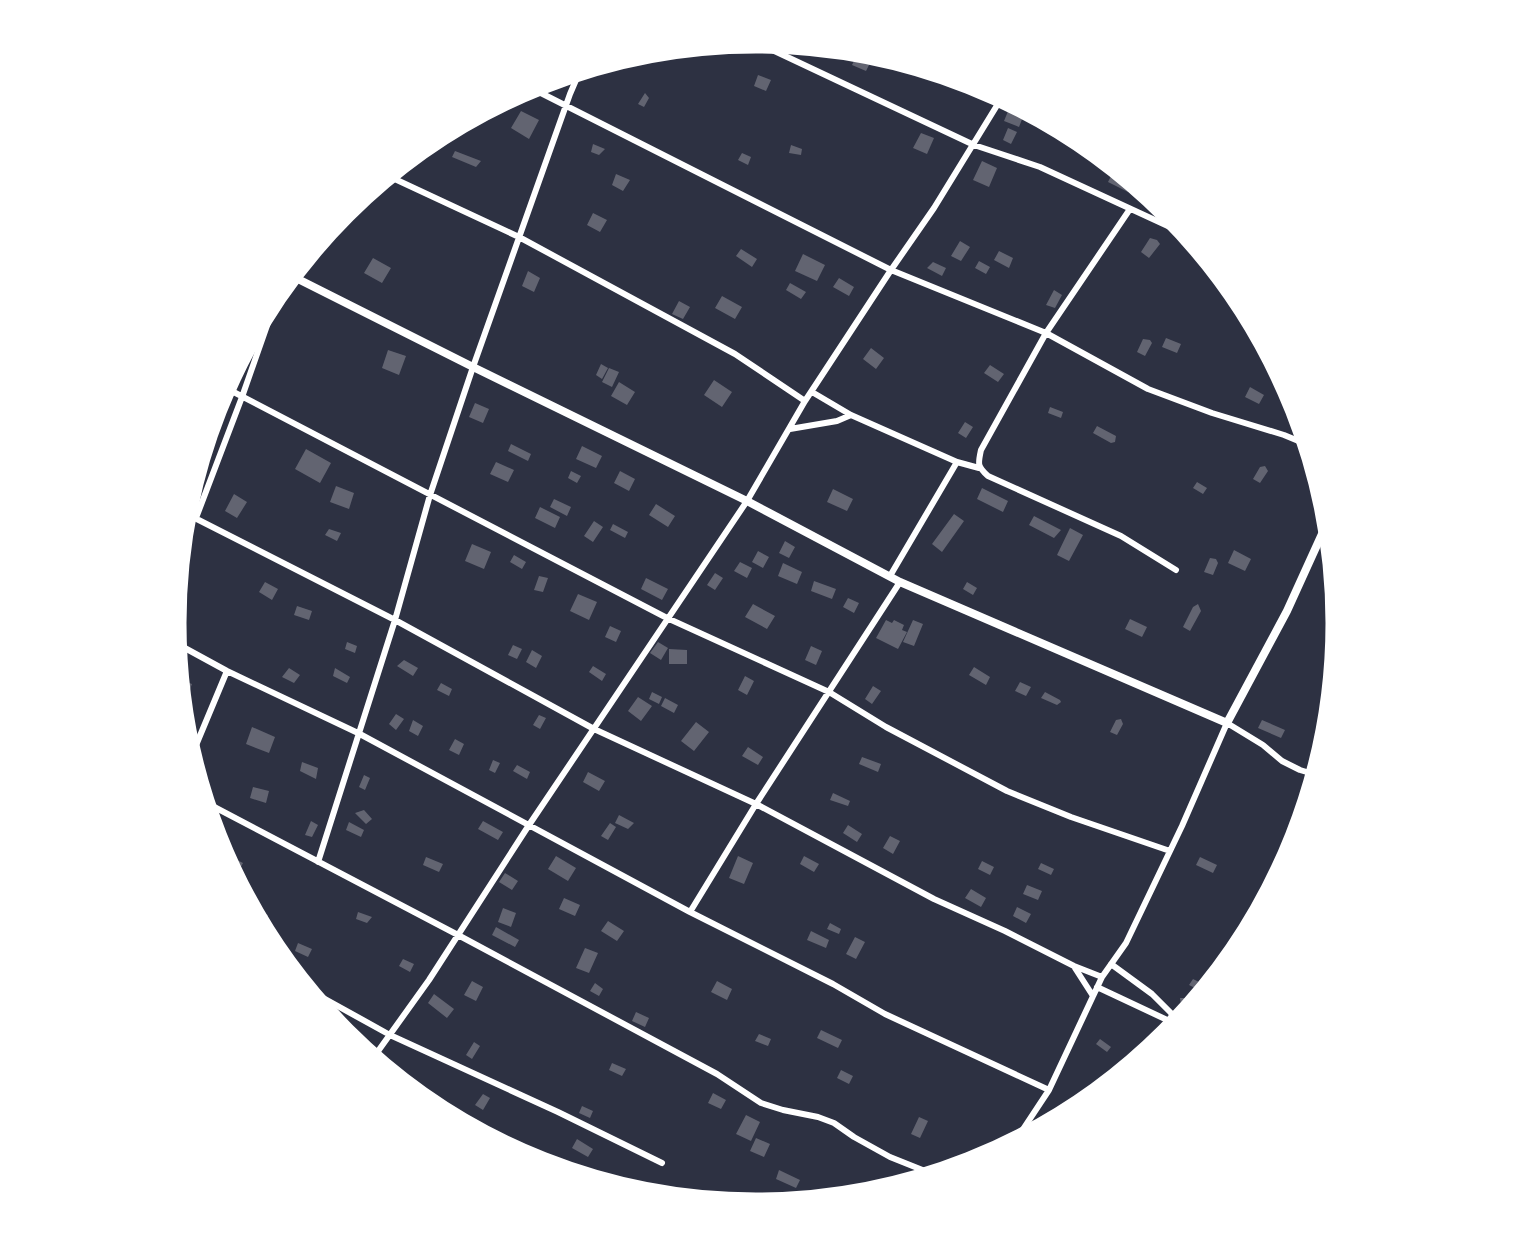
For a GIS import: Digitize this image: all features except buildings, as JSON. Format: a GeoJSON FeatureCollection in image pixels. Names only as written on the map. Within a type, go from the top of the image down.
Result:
{"type":"FeatureCollection","features":[{"type":"Feature","properties":{"kind":"street"},"geometry":{"type":"LineString","coordinates":[[771,49],[974,145],[1040,167],[1173,228]]}},
{"type":"Feature","properties":{"kind":"street"},"geometry":{"type":"LineString","coordinates":[[318,862],[395,620],[430,495],[578,77]]}},
{"type":"Feature","properties":{"kind":"street"},"geometry":{"type":"LineString","coordinates":[[539,92],[891,270],[1046,333],[1148,389],[1301,442]]}},
{"type":"Feature","properties":{"kind":"street"},"geometry":{"type":"LineString","coordinates":[[376,1054],[747,501],[806,401],[934,208],[999,103]]}},
{"type":"Feature","properties":{"kind":"street"},"geometry":{"type":"LineString","coordinates":[[394,179],[519,237],[734,354],[806,401]]}},
{"type":"Feature","properties":{"kind":"street"},"geometry":{"type":"LineString","coordinates":[[979,468],[981,450],[1046,333],[1130,209]]}},
{"type":"Feature","properties":{"kind":"street"},"geometry":{"type":"LineString","coordinates":[[297,279],[747,501],[900,582],[1227,723],[1263,745],[1282,761],[1310,772]]}},
{"type":"Feature","properties":{"kind":"street"},"geometry":{"type":"LineString","coordinates":[[196,518],[269,320]]}},
{"type":"Feature","properties":{"kind":"street"},"geometry":{"type":"LineString","coordinates":[[232,391],[667,618],[829,692],[886,727],[1007,791],[1071,817],[1170,851]]}},
{"type":"Feature","properties":{"kind":"street"},"geometry":{"type":"LineString","coordinates":[[812,392],[851,415],[957,462],[979,468],[988,476],[1121,536],[1176,570]]}},
{"type":"Feature","properties":{"kind":"street"},"geometry":{"type":"LineString","coordinates":[[790,429],[837,421],[851,415]]}},
{"type":"Feature","properties":{"kind":"street"},"geometry":{"type":"LineString","coordinates":[[890,576],[957,462]]}},
{"type":"Feature","properties":{"kind":"street"},"geometry":{"type":"LineString","coordinates":[[193,516],[395,620],[594,729],[756,804],[934,899],[1102,977]]}},
{"type":"Feature","properties":{"kind":"street"},"geometry":{"type":"LineString","coordinates":[[1021,1132],[1049,1090],[1102,977],[1126,943],[1227,723],[1287,611],[1323,532]]}},
{"type":"Feature","properties":{"kind":"street"},"geometry":{"type":"LineString","coordinates":[[690,912],[756,804],[900,582]]}},
{"type":"Feature","properties":{"kind":"street"},"geometry":{"type":"LineString","coordinates":[[183,646],[227,671],[358,733],[885,1014],[1049,1090]]}},
{"type":"Feature","properties":{"kind":"street"},"geometry":{"type":"LineString","coordinates":[[196,745],[227,671]]}},
{"type":"Feature","properties":{"kind":"street"},"geometry":{"type":"LineString","coordinates":[[212,806],[717,1074],[761,1102],[834,1123],[854,1138],[890,1157],[926,1171]]}},
{"type":"Feature","properties":{"kind":"street"},"geometry":{"type":"LineString","coordinates":[[1111,964],[1173,1017]]}},
{"type":"Feature","properties":{"kind":"street"},"geometry":{"type":"LineString","coordinates":[[1074,966],[1093,996]]}},
{"type":"Feature","properties":{"kind":"street"},"geometry":{"type":"LineString","coordinates":[[1097,987],[1170,1021]]}},
{"type":"Feature","properties":{"kind":"street"},"geometry":{"type":"LineString","coordinates":[[322,997],[390,1035],[662,1163]]}}]}
